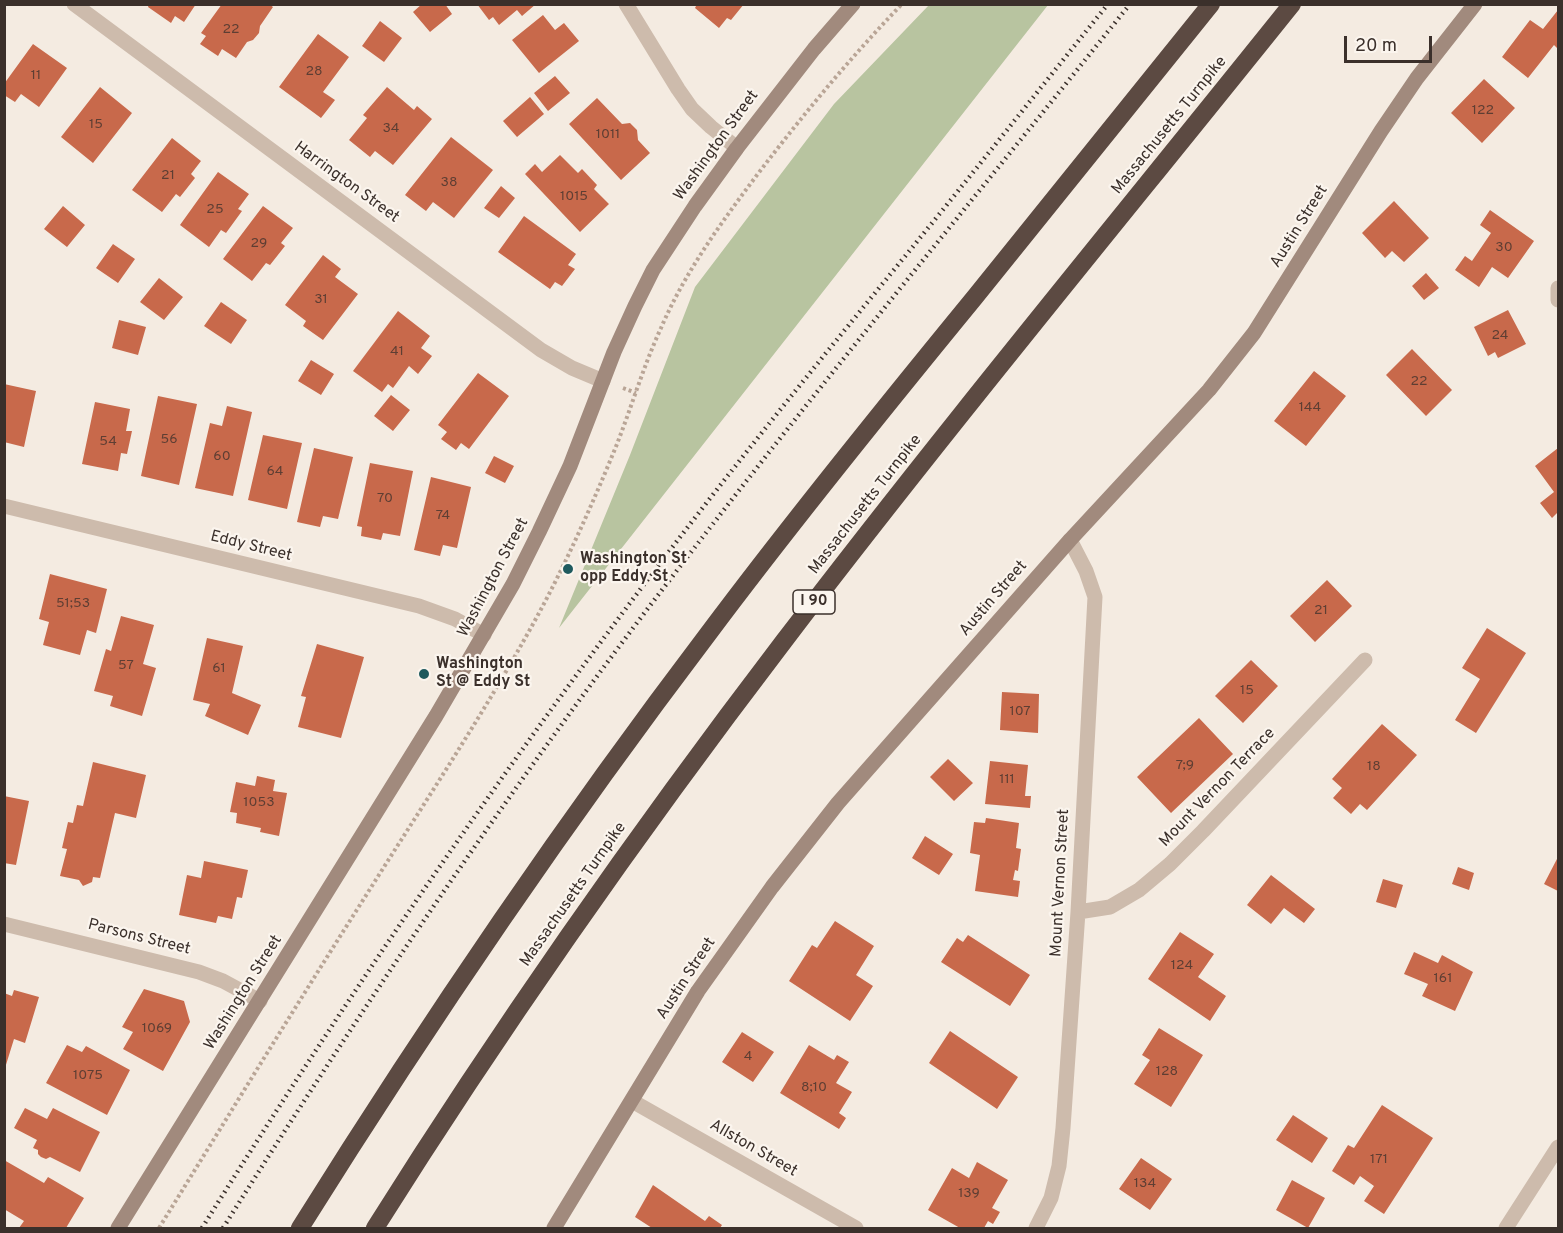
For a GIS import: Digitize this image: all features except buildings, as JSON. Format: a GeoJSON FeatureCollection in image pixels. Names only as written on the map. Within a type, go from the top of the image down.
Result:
{"type":"FeatureCollection","features":[{"type":"Feature","properties":{"kind":"highway"},"geometry":{"type":"LineString","coordinates":[[300,1228],[504,916],[707,634],[909,378],[1211,4]]}},
{"type":"Feature","properties":{"kind":"highway","name":"Massachusetts Turnpike"},"geometry":{"type":"LineString","coordinates":[[375,1228],[531,990],[784,641],[918,470],[1292,4]]}},
{"type":"Feature","properties":{"kind":"main road","name":"Washington Street"},"geometry":{"type":"LineString","coordinates":[[118,1228],[436,716],[523,565],[583,435],[624,329],[653,270],[737,148],[808,56],[853,4]]}},
{"type":"Feature","properties":{"kind":"main road","name":"Austin Street"},"geometry":{"type":"LineString","coordinates":[[554,1228],[698,991],[772,887],[831,812],[1070,540],[1209,390],[1254,333],[1417,78],[1475,4]]}},
{"type":"Feature","properties":{"kind":"street","name":"Harrington Street"},"geometry":{"type":"LineString","coordinates":[[74,4],[541,350],[572,368],[603,381]]}},
{"type":"Feature","properties":{"kind":"street"},"geometry":{"type":"LineString","coordinates":[[626,4],[689,104],[701,119],[737,148]]}},
{"type":"Feature","properties":{"kind":"street"},"geometry":{"type":"LineString","coordinates":[[1558,288],[1558,300]]}},
{"type":"Feature","properties":{"kind":"street","name":"Eddy Street"},"geometry":{"type":"LineString","coordinates":[[4,506],[419,606],[455,619],[484,634]]}},
{"type":"Feature","properties":{"kind":"street","name":"Mount Vernon Street"},"geometry":{"type":"LineString","coordinates":[[1036,1228],[1051,1198],[1059,1166],[1064,1128],[1095,597],[1086,571],[1070,540]]}},
{"type":"Feature","properties":{"kind":"street","name":"Mount Vernon Terrace"},"geometry":{"type":"LineString","coordinates":[[1078,912],[1110,907],[1138,890],[1170,864],[1365,660]]}},
{"type":"Feature","properties":{"kind":"street","name":"Parsons Street"},"geometry":{"type":"LineString","coordinates":[[4,924],[199,972],[223,981],[260,1001]]}},
{"type":"Feature","properties":{"kind":"street","name":"Allston Street"},"geometry":{"type":"LineString","coordinates":[[632,1101],[856,1228]]}},
{"type":"Feature","properties":{"kind":"street"},"geometry":{"type":"LineString","coordinates":[[1506,1228],[1558,1147]]}},
{"type":"Feature","properties":{"kind":"green space"},"geometry":{"type":"Polygon","coordinates":[[[929,5],[1048,5],[559,628],[630,455],[695,287],[834,104],[929,5]]]}},
{"type":"Feature","properties":{"kind":"railway"},"geometry":{"type":"LineString","coordinates":[[202,1228],[310,1059],[422,892],[597,647],[751,446],[1108,4]]}},
{"type":"Feature","properties":{"kind":"railway"},"geometry":{"type":"LineString","coordinates":[[223,1228],[330,1061],[441,895],[615,652],[787,429],[1130,4]]}},
{"type":"Feature","properties":{"kind":"place","name":"Washington St opp Eddy St"},"geometry":{"type":"Point","coordinates":[568,569]}},
{"type":"Feature","properties":{"kind":"place","name":"Washington St @ Eddy St"},"geometry":{"type":"Point","coordinates":[424,674]}}]}
